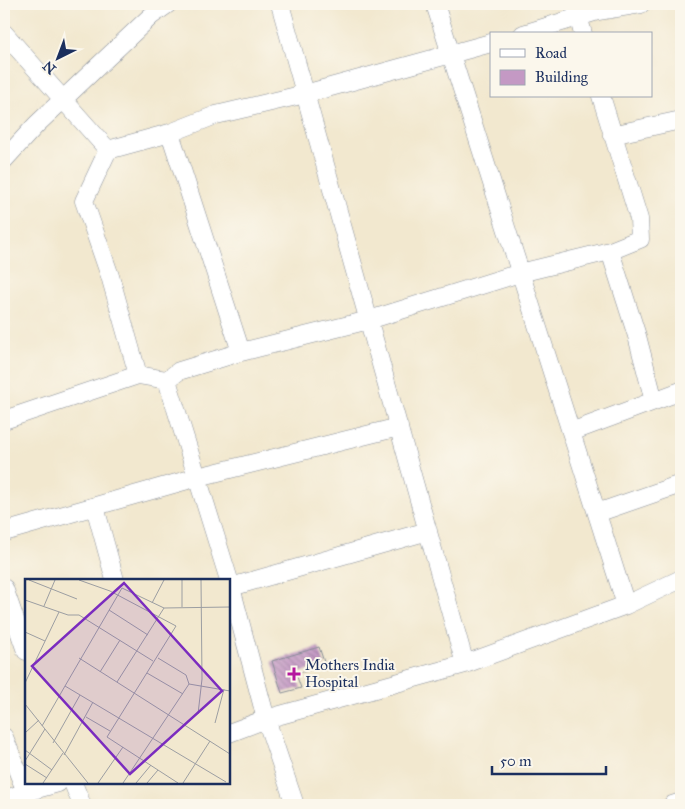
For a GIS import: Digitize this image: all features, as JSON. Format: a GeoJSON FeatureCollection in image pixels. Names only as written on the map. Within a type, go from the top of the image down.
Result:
{"type":"FeatureCollection","features":[{"type":"Feature","properties":{"kind":"street"},"geometry":{"type":"LineString","coordinates":[[4,160],[36,125],[151,16],[168,4]]}},
{"type":"Feature","properties":{"kind":"street"},"geometry":{"type":"LineString","coordinates":[[280,4],[465,664]]}},
{"type":"Feature","properties":{"kind":"street"},"geometry":{"type":"LineString","coordinates":[[435,4],[626,605]]}},
{"type":"Feature","properties":{"kind":"street"},"geometry":{"type":"LineString","coordinates":[[530,32],[598,11],[641,4]]}},
{"type":"Feature","properties":{"kind":"street"},"geometry":{"type":"LineString","coordinates":[[4,33],[65,99],[108,150]]}},
{"type":"Feature","properties":{"kind":"street"},"geometry":{"type":"LineString","coordinates":[[138,375],[110,276],[84,201],[108,150],[170,133],[216,115],[305,94],[490,43]]}},
{"type":"Feature","properties":{"kind":"street"},"geometry":{"type":"LineString","coordinates":[[4,420],[138,375],[167,380],[179,371],[241,352],[369,320],[520,273],[610,251],[640,239],[639,219],[602,98]]}},
{"type":"Feature","properties":{"kind":"street"},"geometry":{"type":"LineString","coordinates":[[612,135],[681,120]]}},
{"type":"Feature","properties":{"kind":"street"},"geometry":{"type":"LineString","coordinates":[[170,133],[241,352]]}},
{"type":"Feature","properties":{"kind":"street"},"geometry":{"type":"LineString","coordinates":[[610,251],[637,336],[654,401]]}},
{"type":"Feature","properties":{"kind":"street"},"geometry":{"type":"LineString","coordinates":[[167,380],[228,579]]}},
{"type":"Feature","properties":{"kind":"street"},"geometry":{"type":"LineString","coordinates":[[571,432],[681,391]]}},
{"type":"Feature","properties":{"kind":"street"},"geometry":{"type":"LineString","coordinates":[[4,532],[198,477],[399,427]]}},
{"type":"Feature","properties":{"kind":"street"},"geometry":{"type":"LineString","coordinates":[[597,513],[681,484]]}},
{"type":"Feature","properties":{"kind":"street"},"geometry":{"type":"LineString","coordinates":[[95,507],[115,579]]}},
{"type":"Feature","properties":{"kind":"street"},"geometry":{"type":"LineString","coordinates":[[230,583],[428,531]]}},
{"type":"Feature","properties":{"kind":"street"},"geometry":{"type":"LineString","coordinates":[[230,733],[266,720],[465,664],[626,605],[681,579]]}},
{"type":"Feature","properties":{"kind":"street"},"geometry":{"type":"LineString","coordinates":[[230,587],[266,720],[295,805]]}},
{"type":"Feature","properties":{"kind":"street"},"geometry":{"type":"LineString","coordinates":[[4,588],[25,648]]}},
{"type":"Feature","properties":{"kind":"street"},"geometry":{"type":"LineString","coordinates":[[4,737],[23,799]]}},
{"type":"Feature","properties":{"kind":"street"},"geometry":{"type":"LineString","coordinates":[[4,800],[23,799],[56,784]]}},
{"type":"Feature","properties":{"kind":"street"},"geometry":{"type":"LineString","coordinates":[[74,784],[82,805]]}},
{"type":"Feature","properties":{"kind":"street"},"geometry":{"type":"LineString","coordinates":[[672,805],[681,802]]}},
{"type":"Feature","properties":{"kind":"building"},"geometry":{"type":"Polygon","coordinates":[[[319,647],[325,665],[296,674],[301,688],[282,693],[272,661],[319,647]]]}},
{"type":"Feature","properties":{"kind":"place","name":"Mothers India Hospital"},"geometry":{"type":"Point","coordinates":[294,674]}}]}
